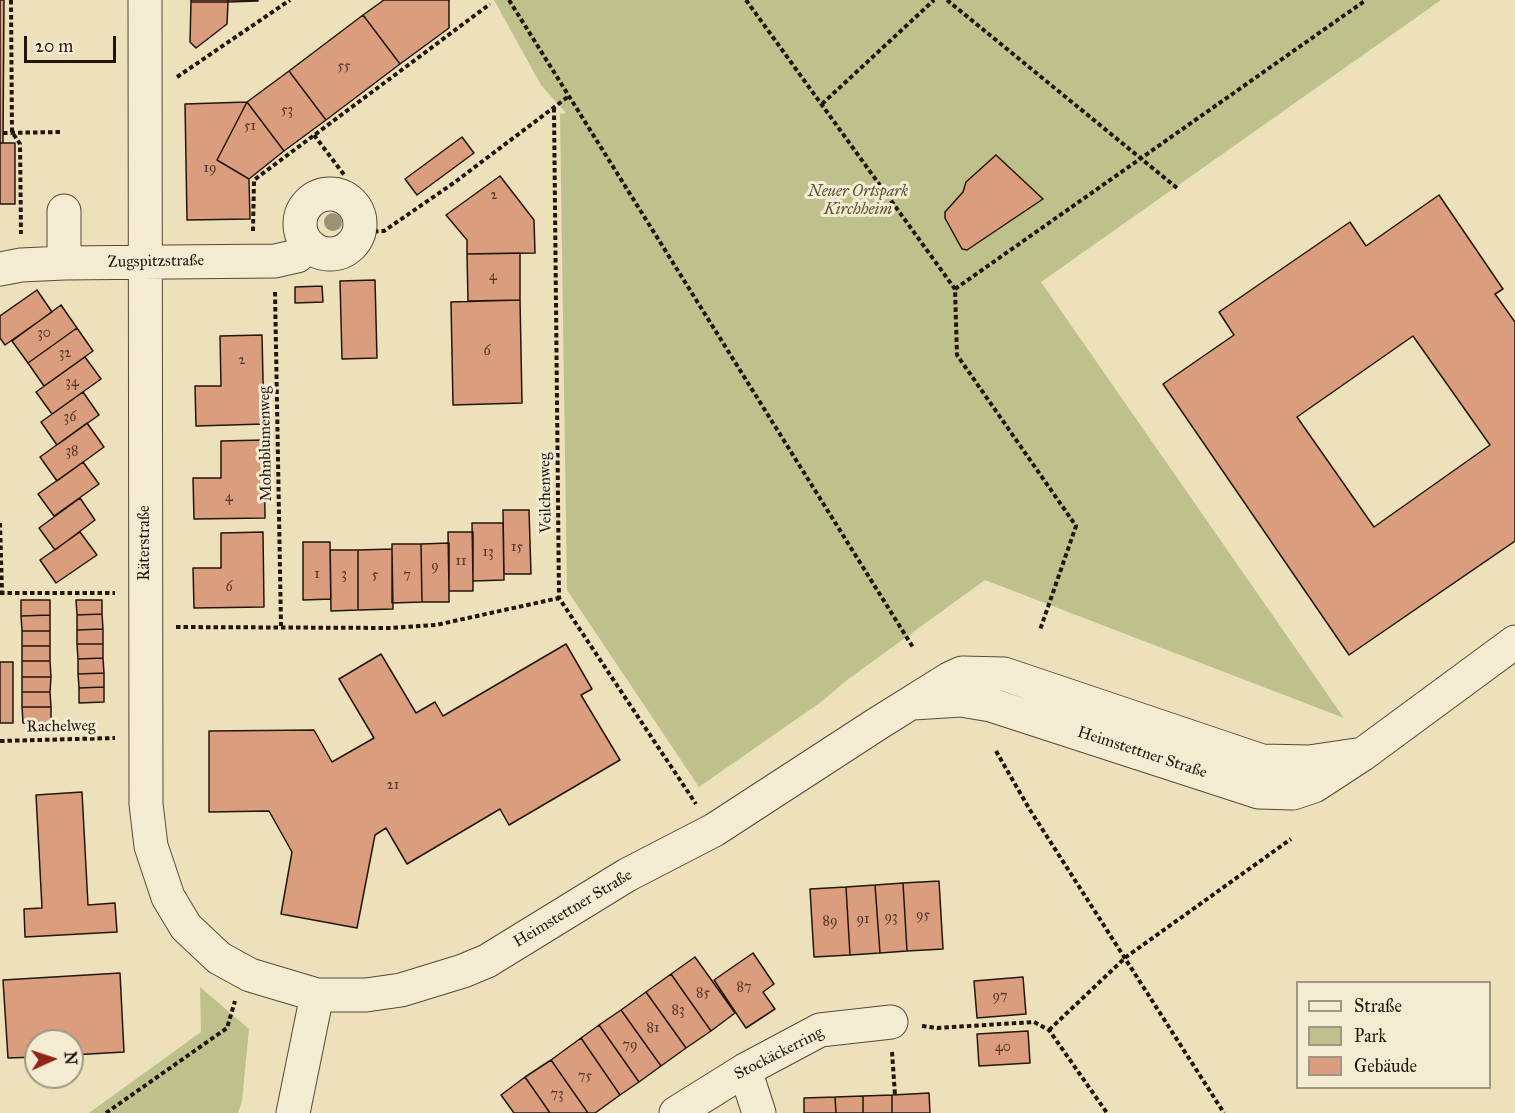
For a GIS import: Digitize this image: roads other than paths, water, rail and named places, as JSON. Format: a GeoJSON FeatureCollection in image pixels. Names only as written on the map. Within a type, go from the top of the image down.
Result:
{"type":"FeatureCollection","features":[{"type":"Feature","properties":{"kind":"street","name":"Räterstraße"},"geometry":{"type":"LineString","coordinates":[[145,0],[146,804],[151,846],[168,897],[186,927],[219,958],[250,975],[317,995]]}},
{"type":"Feature","properties":{"kind":"street"},"geometry":{"type":"LineString","coordinates":[[319,195],[339,195],[348,200],[359,217],[359,232],[351,244],[339,252],[322,253],[309,245],[303,237],[301,217],[310,200],[319,195]]}},
{"type":"Feature","properties":{"kind":"street"},"geometry":{"type":"LineString","coordinates":[[64,211],[64,263]]}},
{"type":"Feature","properties":{"kind":"street","name":"Zugspitzstraße"},"geometry":{"type":"LineString","coordinates":[[11,267],[145,261],[275,261],[297,256],[309,245]]}},
{"type":"Feature","properties":{"kind":"street","name":"Heimstettner Straße"},"geometry":{"type":"LineString","coordinates":[[317,995],[366,995],[400,990],[487,961],[627,875],[714,830],[912,703],[961,700],[1011,710],[1259,792],[1293,792],[1314,786],[1363,754],[1515,642]]}},
{"type":"Feature","properties":{"kind":"street"},"geometry":{"type":"LineString","coordinates":[[293,1113],[317,995]]}},
{"type":"Feature","properties":{"kind":"street","name":"Stockäckerring"},"geometry":{"type":"LineString","coordinates":[[676,1113],[746,1070],[820,1030],[891,1022]]}},
{"type":"Feature","properties":{"kind":"street"},"geometry":{"type":"LineString","coordinates":[[746,1070],[759,1113]]}},
{"type":"Feature","properties":{"kind":"park label","name":"Neuer Ortspark Kirchheim"},"geometry":{"type":"Point","coordinates":[858,201]}}]}
